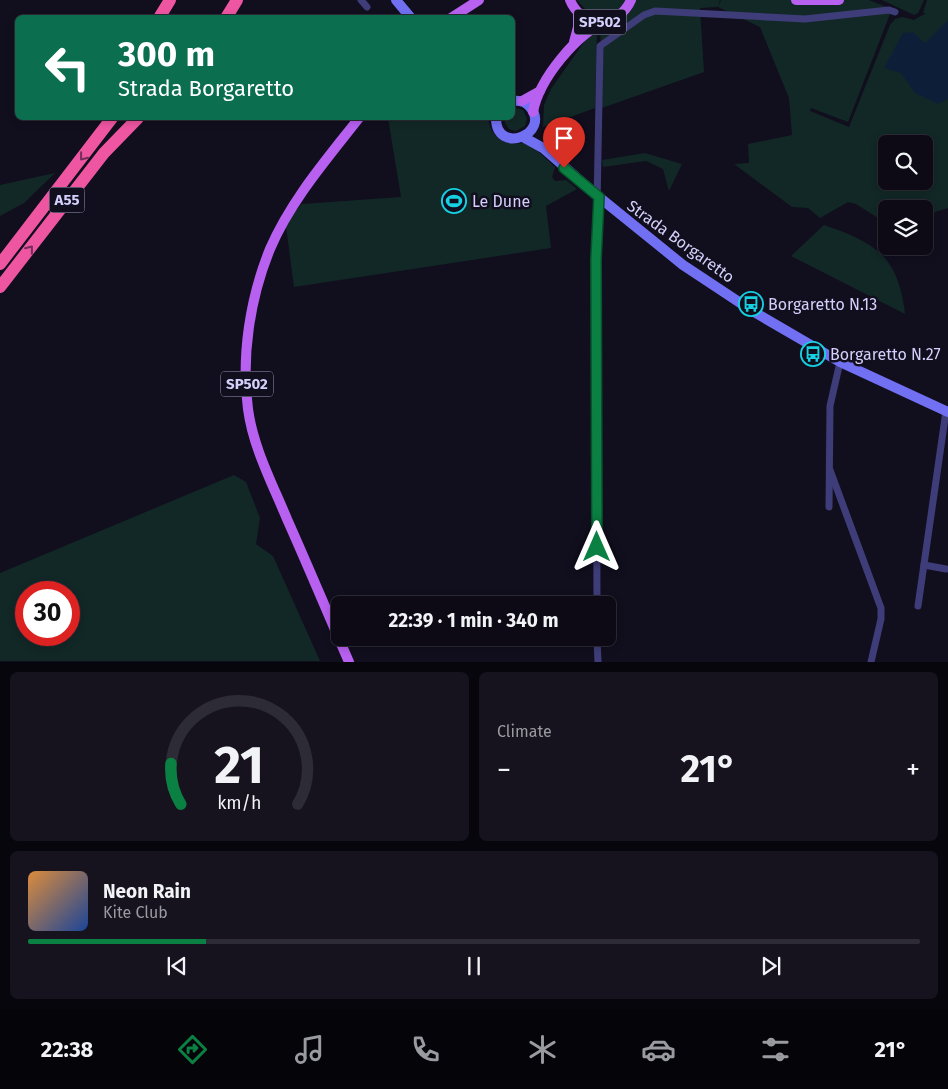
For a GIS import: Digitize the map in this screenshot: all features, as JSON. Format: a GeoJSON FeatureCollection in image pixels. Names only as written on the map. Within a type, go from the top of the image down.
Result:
{"type":"FeatureCollection","features":[{"type":"Feature","properties":{"kind":"highway"},"geometry":{"type":"LineString","coordinates":[[161,15],[170,0]]}},
{"type":"Feature","properties":{"kind":"highway"},"geometry":{"type":"LineString","coordinates":[[228,15],[237,0]]}},
{"type":"Feature","properties":{"kind":"highway","name":"A55"},"geometry":{"type":"LineString","coordinates":[[0,264],[110,120]]}},
{"type":"Feature","properties":{"kind":"highway","name":"A55"},"geometry":{"type":"LineString","coordinates":[[0,287],[104,152],[136,120]]}},
{"type":"Feature","properties":{"kind":"main road"},"geometry":{"type":"LineString","coordinates":[[456,15],[479,0]]}},
{"type":"Feature","properties":{"kind":"main road","name":"SP502"},"geometry":{"type":"LineString","coordinates":[[570,0],[578,13],[594,21],[607,21],[615,18],[631,3]]}},
{"type":"Feature","properties":{"kind":"main road"},"geometry":{"type":"LineString","coordinates":[[796,0],[840,0]]}},
{"type":"Feature","properties":{"kind":"main road"},"geometry":{"type":"LineString","coordinates":[[574,43],[578,26],[578,13]]}},
{"type":"Feature","properties":{"kind":"main road"},"geometry":{"type":"LineString","coordinates":[[533,112],[540,90],[574,43],[589,29],[607,21]]}},
{"type":"Feature","properties":{"kind":"main road"},"geometry":{"type":"LineString","coordinates":[[517,101],[540,90]]}},
{"type":"Feature","properties":{"kind":"main road","name":"SP502"},"geometry":{"type":"LineString","coordinates":[[349,662],[262,460],[248,408],[246,374],[248,334],[256,290],[270,248],[302,192],[357,120]]}},
{"type":"Feature","properties":{"kind":"street"},"geometry":{"type":"LineString","coordinates":[[361,0],[367,8]]}},
{"type":"Feature","properties":{"kind":"street"},"geometry":{"type":"LineString","coordinates":[[396,0],[408,15]]}},
{"type":"Feature","properties":{"kind":"street"},"geometry":{"type":"LineString","coordinates":[[597,596],[596,259],[599,197],[597,185],[600,46],[644,15],[662,10],[804,19],[889,10],[895,12]]}},
{"type":"Feature","properties":{"kind":"street"},"geometry":{"type":"LineString","coordinates":[[517,101],[533,112],[533,127],[523,137]]}},
{"type":"Feature","properties":{"kind":"street","name":"Strada Borgaretto"},"geometry":{"type":"LineString","coordinates":[[496,120],[498,128],[504,135],[511,138],[523,137],[543,148],[599,197],[683,264],[754,312],[840,362],[947,412],[918,606]]}},
{"type":"Feature","properties":{"kind":"street","name":"Strada Borgaretto"},"geometry":{"type":"LineString","coordinates":[[533,127],[543,148]]}},
{"type":"Feature","properties":{"kind":"street"},"geometry":{"type":"LineString","coordinates":[[829,506],[830,406],[840,362]]}},
{"type":"Feature","properties":{"kind":"street"},"geometry":{"type":"LineString","coordinates":[[830,470],[881,608],[881,619],[871,662]]}},
{"type":"Feature","properties":{"kind":"street"},"geometry":{"type":"LineString","coordinates":[[924,565],[946,569]]}},
{"type":"Feature","properties":{"kind":"street"},"geometry":{"type":"LineString","coordinates":[[598,646],[598,662]]}},
{"type":"Feature","properties":{"kind":"green space"},"geometry":{"type":"Polygon","coordinates":[[[577,0],[720,0],[718,7],[700,8],[704,72],[602,108],[600,15],[586,10],[577,0]]]}},
{"type":"Feature","properties":{"kind":"green space"},"geometry":{"type":"Polygon","coordinates":[[[721,0],[869,0],[892,9],[848,122],[811,108],[810,111],[849,127],[890,25],[895,19],[902,17],[914,20],[926,13],[923,13],[927,0],[948,0],[948,208],[933,213],[933,200],[878,200],[878,218],[856,204],[848,202],[820,218],[808,208],[792,207],[734,164],[749,163],[748,144],[792,135],[789,98],[760,27],[718,7],[721,0]]]}},
{"type":"Feature","properties":{"kind":"green space"},"geometry":{"type":"Polygon","coordinates":[[[882,0],[924,0],[918,13],[914,15],[882,0]]]}},
{"type":"Feature","properties":{"kind":"green space"},"geometry":{"type":"Polygon","coordinates":[[[597,29],[595,108],[543,127],[544,105],[551,89],[589,35],[597,29]]]}},
{"type":"Feature","properties":{"kind":"green space"},"geometry":{"type":"Polygon","coordinates":[[[515,108],[523,110],[527,119],[525,126],[516,131],[509,129],[505,123],[505,120],[515,120],[515,108]]]}},
{"type":"Feature","properties":{"kind":"green space","name":"Le Dune"},"geometry":{"type":"Polygon","coordinates":[[[388,120],[488,120],[497,137],[507,142],[528,142],[555,167],[552,177],[555,181],[566,180],[577,189],[546,206],[551,248],[294,287],[286,226],[293,213],[302,204],[401,197],[388,120]]]}},
{"type":"Feature","properties":{"kind":"green space"},"geometry":{"type":"Polygon","coordinates":[[[645,153],[682,164],[669,191],[663,169],[646,161],[603,167],[602,160],[645,153]]]}},
{"type":"Feature","properties":{"kind":"green space"},"geometry":{"type":"Polygon","coordinates":[[[55,173],[24,203],[0,216],[0,185],[55,173]]]}},
{"type":"Feature","properties":{"kind":"green space"},"geometry":{"type":"Polygon","coordinates":[[[824,225],[858,238],[871,246],[890,265],[902,294],[905,314],[791,256],[824,225]]]}},
{"type":"Feature","properties":{"kind":"green space"},"geometry":{"type":"Polygon","coordinates":[[[234,475],[246,482],[260,518],[256,544],[273,556],[320,661],[0,661],[0,573],[234,475]]]}},
{"type":"Feature","properties":{"kind":"water"},"geometry":{"type":"Polygon","coordinates":[[[948,20],[948,99],[938,104],[915,93],[901,73],[884,68],[903,33],[913,32],[925,43],[948,20]]]}},
{"type":"Feature","properties":{"kind":"place","name":"Le Dune"},"geometry":{"type":"Point","coordinates":[454,201]}},
{"type":"Feature","properties":{"kind":"place","name":"Borgaretto N.13"},"geometry":{"type":"Point","coordinates":[751,304]}},
{"type":"Feature","properties":{"kind":"place","name":"Borgaretto N.27"},"geometry":{"type":"Point","coordinates":[813,354]}},
{"type":"Feature","properties":{"kind":"route"},"geometry":{"type":"LineString","coordinates":[[564,168],[599,197],[596,259],[597,547]]}}]}
